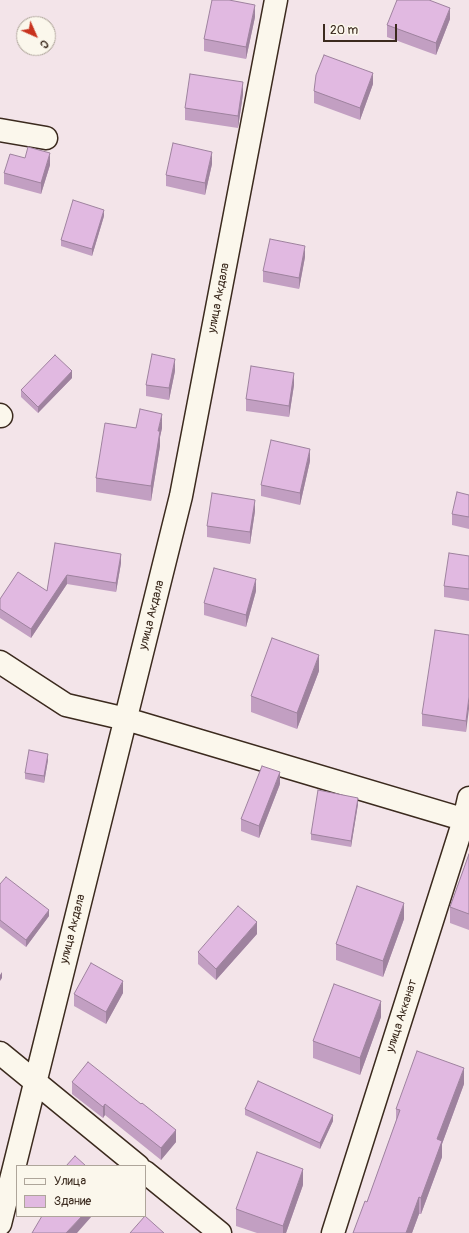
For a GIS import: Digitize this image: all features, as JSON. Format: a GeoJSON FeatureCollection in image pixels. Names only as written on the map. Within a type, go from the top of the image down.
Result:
{"type":"FeatureCollection","features":[{"type":"Feature","properties":{"kind":"street","name":"улица Акдала"},"geometry":{"type":"LineString","coordinates":[[0,1224],[182,496],[276,0]]}},
{"type":"Feature","properties":{"kind":"street"},"geometry":{"type":"LineString","coordinates":[[0,130],[46,138]]}},
{"type":"Feature","properties":{"kind":"street"},"geometry":{"type":"LineString","coordinates":[[0,662],[66,705],[126,719],[467,821]]}},
{"type":"Feature","properties":{"kind":"street","name":"улица Акканат"},"geometry":{"type":"LineString","coordinates":[[333,1233],[467,821],[469,798]]}},
{"type":"Feature","properties":{"kind":"street"},"geometry":{"type":"LineString","coordinates":[[0,1053],[137,1165]]}},
{"type":"Feature","properties":{"kind":"street"},"geometry":{"type":"LineString","coordinates":[[146,1173],[220,1233]]}},
{"type":"Feature","properties":{"kind":"building"},"geometry":{"type":"Polygon","coordinates":[[[212,0],[229,0],[255,5],[246,47],[204,39],[212,0]]]}},
{"type":"Feature","properties":{"kind":"building"},"geometry":{"type":"Polygon","coordinates":[[[397,0],[429,0],[450,8],[436,43],[387,25],[397,0]]]}},
{"type":"Feature","properties":{"kind":"building"},"geometry":{"type":"Polygon","coordinates":[[[324,55],[373,73],[360,108],[314,91],[316,75],[324,55]]]}},
{"type":"Feature","properties":{"kind":"building"},"geometry":{"type":"Polygon","coordinates":[[[190,74],[243,82],[238,116],[185,108],[190,74]]]}},
{"type":"Feature","properties":{"kind":"building"},"geometry":{"type":"Polygon","coordinates":[[[173,143],[212,152],[205,183],[166,175],[173,143]]]}},
{"type":"Feature","properties":{"kind":"building"},"geometry":{"type":"Polygon","coordinates":[[[28,147],[50,153],[41,183],[4,173],[10,154],[25,158],[28,147]]]}},
{"type":"Feature","properties":{"kind":"building"},"geometry":{"type":"Polygon","coordinates":[[[73,200],[104,210],[92,249],[61,240],[73,200]]]}},
{"type":"Feature","properties":{"kind":"building"},"geometry":{"type":"Polygon","coordinates":[[[270,239],[305,246],[299,278],[263,271],[270,239]]]}},
{"type":"Feature","properties":{"kind":"building"},"geometry":{"type":"Polygon","coordinates":[[[152,354],[175,359],[169,388],[146,385],[152,354]]]}},
{"type":"Feature","properties":{"kind":"building"},"geometry":{"type":"Polygon","coordinates":[[[55,355],[72,371],[38,407],[21,390],[55,355]]]}},
{"type":"Feature","properties":{"kind":"building"},"geometry":{"type":"Polygon","coordinates":[[[251,366],[294,373],[289,406],[246,399],[251,366]]]}},
{"type":"Feature","properties":{"kind":"building"},"geometry":{"type":"Polygon","coordinates":[[[140,409],[162,414],[158,431],[160,431],[151,486],[96,478],[105,423],[136,428],[140,409]]]}},
{"type":"Feature","properties":{"kind":"building"},"geometry":{"type":"Polygon","coordinates":[[[271,440],[310,449],[300,493],[261,485],[271,440]]]}},
{"type":"Feature","properties":{"kind":"building"},"geometry":{"type":"Polygon","coordinates":[[[457,492],[469,495],[469,517],[452,514],[457,492]]]}},
{"type":"Feature","properties":{"kind":"building"},"geometry":{"type":"Polygon","coordinates":[[[212,493],[255,500],[250,532],[207,526],[212,493]]]}},
{"type":"Feature","properties":{"kind":"building"},"geometry":{"type":"Polygon","coordinates":[[[55,543],[121,554],[116,583],[67,575],[31,629],[0,609],[0,599],[18,572],[47,591],[55,543]]]}},
{"type":"Feature","properties":{"kind":"building"},"geometry":{"type":"Polygon","coordinates":[[[449,553],[469,556],[469,589],[444,586],[449,553]]]}},
{"type":"Feature","properties":{"kind":"building"},"geometry":{"type":"Polygon","coordinates":[[[214,568],[256,579],[246,615],[204,603],[214,568]]]}},
{"type":"Feature","properties":{"kind":"building"},"geometry":{"type":"Polygon","coordinates":[[[435,630],[469,635],[469,697],[466,721],[422,714],[435,630]]]}},
{"type":"Feature","properties":{"kind":"building"},"geometry":{"type":"Polygon","coordinates":[[[272,638],[319,655],[297,713],[251,696],[272,638]]]}},
{"type":"Feature","properties":{"kind":"building"},"geometry":{"type":"Polygon","coordinates":[[[29,750],[48,754],[44,776],[25,773],[29,750]]]}},
{"type":"Feature","properties":{"kind":"building"},"geometry":{"type":"Polygon","coordinates":[[[262,766],[280,772],[259,826],[241,819],[262,766]]]}},
{"type":"Feature","properties":{"kind":"building"},"geometry":{"type":"Polygon","coordinates":[[[318,790],[358,798],[351,841],[311,834],[318,790]]]}},
{"type":"Feature","properties":{"kind":"building"},"geometry":{"type":"Polygon","coordinates":[[[469,854],[469,914],[450,907],[469,854]]]}},
{"type":"Feature","properties":{"kind":"building"},"geometry":{"type":"Polygon","coordinates":[[[6,877],[49,910],[26,940],[0,920],[0,884],[6,877]]]}},
{"type":"Feature","properties":{"kind":"building"},"geometry":{"type":"Polygon","coordinates":[[[357,886],[404,903],[383,961],[336,944],[357,886]]]}},
{"type":"Feature","properties":{"kind":"building"},"geometry":{"type":"Polygon","coordinates":[[[238,906],[257,922],[216,969],[198,952],[238,906]]]}},
{"type":"Feature","properties":{"kind":"building"},"geometry":{"type":"Polygon","coordinates":[[[91,963],[123,981],[106,1012],[74,994],[91,963]]]}},
{"type":"Feature","properties":{"kind":"building"},"geometry":{"type":"Polygon","coordinates":[[[334,984],[381,1001],[360,1058],[313,1041],[334,984]]]}},
{"type":"Feature","properties":{"kind":"building"},"geometry":{"type":"Polygon","coordinates":[[[417,1051],[464,1068],[437,1139],[442,1141],[421,1198],[419,1197],[406,1233],[353,1233],[365,1201],[367,1202],[400,1110],[396,1109],[417,1051]]]}},
{"type":"Feature","properties":{"kind":"building"},"geometry":{"type":"Polygon","coordinates":[[[88,1062],[176,1130],[161,1148],[105,1104],[103,1107],[72,1082],[88,1062]]]}},
{"type":"Feature","properties":{"kind":"building"},"geometry":{"type":"Polygon","coordinates":[[[258,1081],[333,1115],[320,1143],[245,1109],[258,1081]]]}},
{"type":"Feature","properties":{"kind":"building"},"geometry":{"type":"Polygon","coordinates":[[[257,1152],[303,1169],[283,1226],[236,1209],[257,1152]]]}},
{"type":"Feature","properties":{"kind":"building"},"geometry":{"type":"Polygon","coordinates":[[[75,1156],[85,1165],[67,1165],[75,1156]]]}},
{"type":"Feature","properties":{"kind":"building"},"geometry":{"type":"Polygon","coordinates":[[[41,1217],[81,1217],[66,1233],[32,1233],[41,1217]]]}},
{"type":"Feature","properties":{"kind":"building"},"geometry":{"type":"Polygon","coordinates":[[[144,1217],[146,1217],[164,1233],[130,1233],[144,1217]]]}}]}
